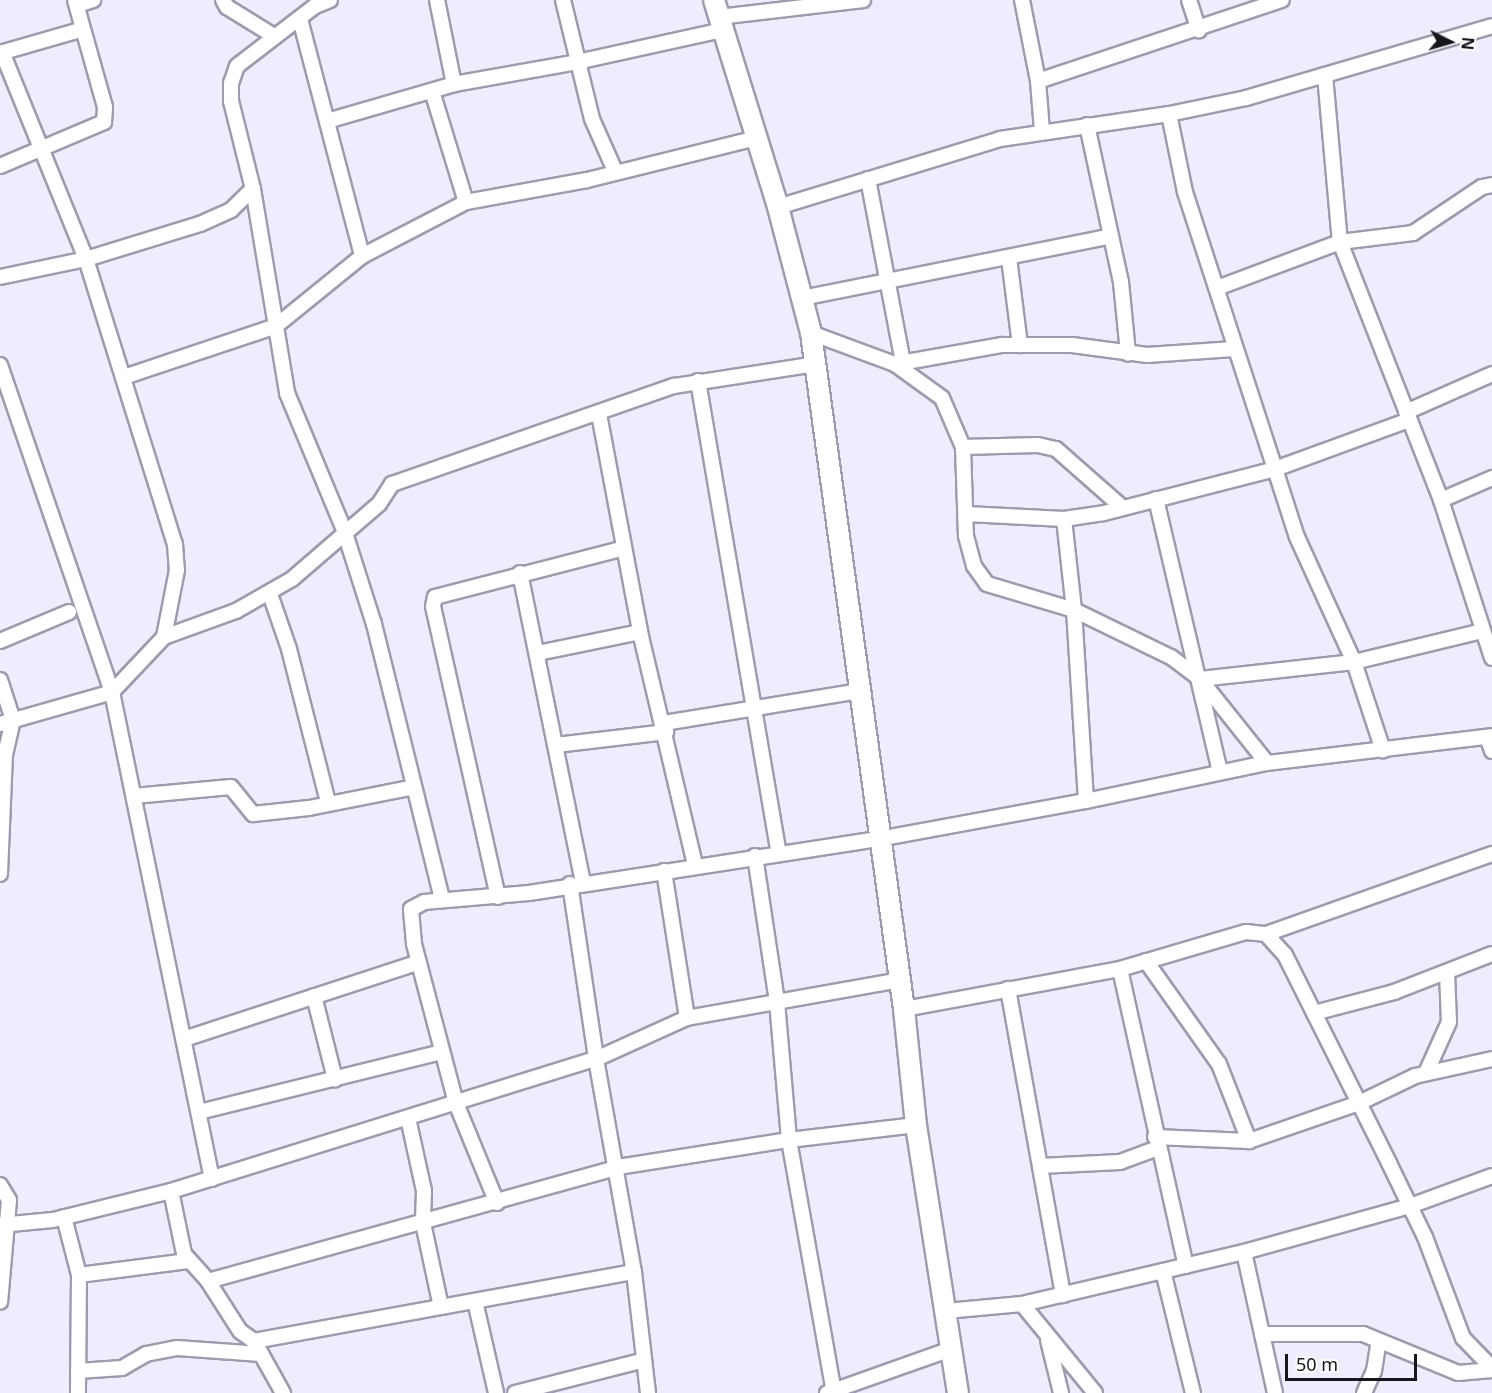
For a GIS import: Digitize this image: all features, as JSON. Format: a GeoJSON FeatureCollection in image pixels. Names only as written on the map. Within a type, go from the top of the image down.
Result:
{"type":"FeatureCollection","features":[{"type":"Feature","properties":{"kind":"street"},"geometry":{"type":"LineString","coordinates":[[0,166],[104,122],[105,107],[76,3],[93,0]]}},
{"type":"Feature","properties":{"kind":"street"},"geometry":{"type":"LineString","coordinates":[[223,0],[227,7],[274,36]]}},
{"type":"Feature","properties":{"kind":"street"},"geometry":{"type":"LineString","coordinates":[[330,0],[315,6],[237,66],[231,83],[231,101],[253,189],[287,393],[344,530],[374,624],[442,899]]}},
{"type":"Feature","properties":{"kind":"street"},"geometry":{"type":"LineString","coordinates":[[437,0],[454,84]]}},
{"type":"Feature","properties":{"kind":"street"},"geometry":{"type":"LineString","coordinates":[[563,0],[592,119],[615,171]]}},
{"type":"Feature","properties":{"kind":"street"},"geometry":{"type":"LineString","coordinates":[[327,121],[454,84],[577,62],[719,16],[863,0]]}},
{"type":"Feature","properties":{"kind":"street"},"geometry":{"type":"LineString","coordinates":[[1022,0],[1038,81],[1042,132]]}},
{"type":"Feature","properties":{"kind":"street"},"geometry":{"type":"LineString","coordinates":[[1189,0],[1199,30]]}},
{"type":"Feature","properties":{"kind":"street"},"geometry":{"type":"LineString","coordinates":[[1038,81],[1199,30],[1282,0]]}},
{"type":"Feature","properties":{"kind":"street"},"geometry":{"type":"LineString","coordinates":[[719,16],[778,207],[811,333],[878,839],[904,1009],[916,1125],[958,1393]]}},
{"type":"Feature","properties":{"kind":"street"},"geometry":{"type":"LineString","coordinates":[[300,19],[362,256]]}},
{"type":"Feature","properties":{"kind":"street"},"geometry":{"type":"LineString","coordinates":[[778,207],[1000,139],[1168,114],[1246,98],[1492,26]]}},
{"type":"Feature","properties":{"kind":"street"},"geometry":{"type":"LineString","coordinates":[[82,29],[1,52],[86,259],[175,544],[177,570],[164,637]]}},
{"type":"Feature","properties":{"kind":"street"},"geometry":{"type":"LineString","coordinates":[[1325,75],[1340,242],[1441,500],[1492,658]]}},
{"type":"Feature","properties":{"kind":"street"},"geometry":{"type":"LineString","coordinates":[[432,91],[466,202]]}},
{"type":"Feature","properties":{"kind":"street"},"geometry":{"type":"LineString","coordinates":[[1168,114],[1185,192],[1217,288],[1234,349],[1298,537],[1354,662],[1383,750]]}},
{"type":"Feature","properties":{"kind":"street"},"geometry":{"type":"LineString","coordinates":[[1087,125],[1121,282],[1128,354]]}},
{"type":"Feature","properties":{"kind":"street"},"geometry":{"type":"LineString","coordinates":[[124,377],[276,326],[362,256],[466,202],[587,180],[615,171],[757,138]]}},
{"type":"Feature","properties":{"kind":"street"},"geometry":{"type":"LineString","coordinates":[[868,179],[885,281],[897,322],[899,363]]}},
{"type":"Feature","properties":{"kind":"street"},"geometry":{"type":"LineString","coordinates":[[1217,288],[1340,242],[1413,233],[1482,187],[1492,185]]}},
{"type":"Feature","properties":{"kind":"street"},"geometry":{"type":"LineString","coordinates":[[0,277],[86,259],[200,224],[231,210],[253,189]]}},
{"type":"Feature","properties":{"kind":"street"},"geometry":{"type":"LineString","coordinates":[[802,298],[1111,236]]}},
{"type":"Feature","properties":{"kind":"street"},"geometry":{"type":"LineString","coordinates":[[1009,258],[1020,345]]}},
{"type":"Feature","properties":{"kind":"street"},"geometry":{"type":"LineString","coordinates":[[811,333],[899,363],[942,398],[963,447],[966,536],[974,566],[987,584],[1074,610],[1144,642],[1200,679],[1267,763]]}},
{"type":"Feature","properties":{"kind":"street"},"geometry":{"type":"LineString","coordinates":[[899,363],[1020,345],[1072,345],[1128,354],[1234,349]]}},
{"type":"Feature","properties":{"kind":"street"},"geometry":{"type":"LineString","coordinates":[[7,722],[112,692],[164,637],[236,611],[270,594],[344,530],[379,504],[392,484],[674,386],[816,364]]}},
{"type":"Feature","properties":{"kind":"street"},"geometry":{"type":"LineString","coordinates":[[0,365],[112,692],[212,1179]]}},
{"type":"Feature","properties":{"kind":"street"},"geometry":{"type":"LineString","coordinates":[[967,514],[1064,519],[1123,508],[1275,469],[1408,416],[1492,374]]}},
{"type":"Feature","properties":{"kind":"street"},"geometry":{"type":"LineString","coordinates":[[698,381],[756,707],[779,853]]}},
{"type":"Feature","properties":{"kind":"street"},"geometry":{"type":"LineString","coordinates":[[598,414],[640,632],[665,727],[695,865]]}},
{"type":"Feature","properties":{"kind":"street"},"geometry":{"type":"LineString","coordinates":[[963,447],[1038,445],[1056,449],[1123,508]]}},
{"type":"Feature","properties":{"kind":"street"},"geometry":{"type":"LineString","coordinates":[[1441,500],[1492,478]]}},
{"type":"Feature","properties":{"kind":"street"},"geometry":{"type":"LineString","coordinates":[[1156,499],[1220,772]]}},
{"type":"Feature","properties":{"kind":"street"},"geometry":{"type":"LineString","coordinates":[[1064,519],[1074,610],[1086,801]]}},
{"type":"Feature","properties":{"kind":"street"},"geometry":{"type":"LineString","coordinates":[[498,897],[433,606],[440,592],[624,548]]}},
{"type":"Feature","properties":{"kind":"street"},"geometry":{"type":"LineString","coordinates":[[520,573],[556,745],[576,883],[596,1059],[618,1167],[634,1272],[648,1393]]}},
{"type":"Feature","properties":{"kind":"street"},"geometry":{"type":"LineString","coordinates":[[270,594],[289,649],[328,802]]}},
{"type":"Feature","properties":{"kind":"street"},"geometry":{"type":"LineString","coordinates":[[0,640],[69,612]]}},
{"type":"Feature","properties":{"kind":"street"},"geometry":{"type":"LineString","coordinates":[[1200,679],[1354,662],[1482,631]]}},
{"type":"Feature","properties":{"kind":"street"},"geometry":{"type":"LineString","coordinates":[[538,653],[640,632]]}},
{"type":"Feature","properties":{"kind":"street"},"geometry":{"type":"LineString","coordinates":[[0,680],[7,722],[0,874]]}},
{"type":"Feature","properties":{"kind":"street"},"geometry":{"type":"LineString","coordinates":[[556,745],[665,727],[756,707],[860,691]]}},
{"type":"Feature","properties":{"kind":"street"},"geometry":{"type":"LineString","coordinates":[[497,1203],[456,1102],[418,962],[409,921],[411,909],[442,899],[498,897],[576,883],[878,839],[1086,801],[1267,763],[1490,736],[1492,751]]}},
{"type":"Feature","properties":{"kind":"street"},"geometry":{"type":"LineString","coordinates":[[134,796],[231,787],[253,814],[414,788]]}},
{"type":"Feature","properties":{"kind":"street"},"geometry":{"type":"LineString","coordinates":[[904,1009],[1120,969],[1246,932],[1266,934],[1492,854]]}},
{"type":"Feature","properties":{"kind":"street"},"geometry":{"type":"LineString","coordinates":[[755,856],[777,1002],[789,1140],[831,1392],[951,1349]]}},
{"type":"Feature","properties":{"kind":"street"},"geometry":{"type":"LineString","coordinates":[[664,871],[687,1018]]}},
{"type":"Feature","properties":{"kind":"street"},"geometry":{"type":"LineString","coordinates":[[1266,934],[1285,955],[1410,1206],[1463,1338],[1492,1369]]}},
{"type":"Feature","properties":{"kind":"street"},"geometry":{"type":"LineString","coordinates":[[1314,1013],[1447,972],[1492,954]]}},
{"type":"Feature","properties":{"kind":"street"},"geometry":{"type":"LineString","coordinates":[[1146,961],[1219,1064],[1249,1141]]}},
{"type":"Feature","properties":{"kind":"street"},"geometry":{"type":"LineString","coordinates":[[184,1039],[418,962]]}},
{"type":"Feature","properties":{"kind":"street"},"geometry":{"type":"LineString","coordinates":[[1120,969],[1156,1142],[1186,1266]]}},
{"type":"Feature","properties":{"kind":"street"},"geometry":{"type":"LineString","coordinates":[[1426,1073],[1447,1032],[1447,972]]}},
{"type":"Feature","properties":{"kind":"street"},"geometry":{"type":"LineString","coordinates":[[3,1226],[64,1217],[212,1179],[596,1059],[687,1018],[900,980]]}},
{"type":"Feature","properties":{"kind":"street"},"geometry":{"type":"LineString","coordinates":[[1008,989],[1064,1295]]}},
{"type":"Feature","properties":{"kind":"street"},"geometry":{"type":"LineString","coordinates":[[314,996],[335,1079]]}},
{"type":"Feature","properties":{"kind":"street"},"geometry":{"type":"LineString","coordinates":[[199,1112],[442,1052]]}},
{"type":"Feature","properties":{"kind":"street"},"geometry":{"type":"LineString","coordinates":[[1040,1166],[1120,1162],[1156,1142],[1249,1141],[1359,1103],[1426,1073],[1492,1059]]}},
{"type":"Feature","properties":{"kind":"street"},"geometry":{"type":"LineString","coordinates":[[408,1118],[424,1191],[423,1223],[441,1307]]}},
{"type":"Feature","properties":{"kind":"street"},"geometry":{"type":"LineString","coordinates":[[208,1281],[497,1203],[618,1167],[789,1140],[916,1125]]}},
{"type":"Feature","properties":{"kind":"street"},"geometry":{"type":"LineString","coordinates":[[946,1311],[1022,1304],[1244,1252],[1410,1206],[1492,1176]]}},
{"type":"Feature","properties":{"kind":"street"},"geometry":{"type":"LineString","coordinates":[[1478,1181],[1492,1190]]}},
{"type":"Feature","properties":{"kind":"street"},"geometry":{"type":"LineString","coordinates":[[0,1185],[9,1200],[3,1226],[0,1302]]}},
{"type":"Feature","properties":{"kind":"street"},"geometry":{"type":"LineString","coordinates":[[171,1191],[188,1261],[208,1281],[228,1316],[254,1341],[283,1393]]}},
{"type":"Feature","properties":{"kind":"street"},"geometry":{"type":"LineString","coordinates":[[64,1217],[78,1275],[78,1393]]}},
{"type":"Feature","properties":{"kind":"street"},"geometry":{"type":"LineString","coordinates":[[1244,1252],[1275,1393]]}},
{"type":"Feature","properties":{"kind":"street"},"geometry":{"type":"LineString","coordinates":[[78,1275],[188,1261]]}},
{"type":"Feature","properties":{"kind":"street"},"geometry":{"type":"LineString","coordinates":[[1163,1271],[1192,1393]]}},
{"type":"Feature","properties":{"kind":"street"},"geometry":{"type":"LineString","coordinates":[[254,1341],[634,1272]]}},
{"type":"Feature","properties":{"kind":"street"},"geometry":{"type":"LineString","coordinates":[[475,1301],[496,1393]]}},
{"type":"Feature","properties":{"kind":"street"},"geometry":{"type":"LineString","coordinates":[[1022,1304],[1095,1393]]}},
{"type":"Feature","properties":{"kind":"street"},"geometry":{"type":"LineString","coordinates":[[1262,1334],[1346,1332],[1379,1341],[1458,1373],[1492,1369]]}},
{"type":"Feature","properties":{"kind":"street"},"geometry":{"type":"LineString","coordinates":[[1047,1335],[1061,1393]]}},
{"type":"Feature","properties":{"kind":"street"},"geometry":{"type":"LineString","coordinates":[[1364,1393],[1374,1371],[1379,1341]]}},
{"type":"Feature","properties":{"kind":"street"},"geometry":{"type":"LineString","coordinates":[[78,1371],[122,1368],[146,1354],[177,1348],[261,1354]]}},
{"type":"Feature","properties":{"kind":"street"},"geometry":{"type":"LineString","coordinates":[[515,1393],[644,1360]]}}]}
